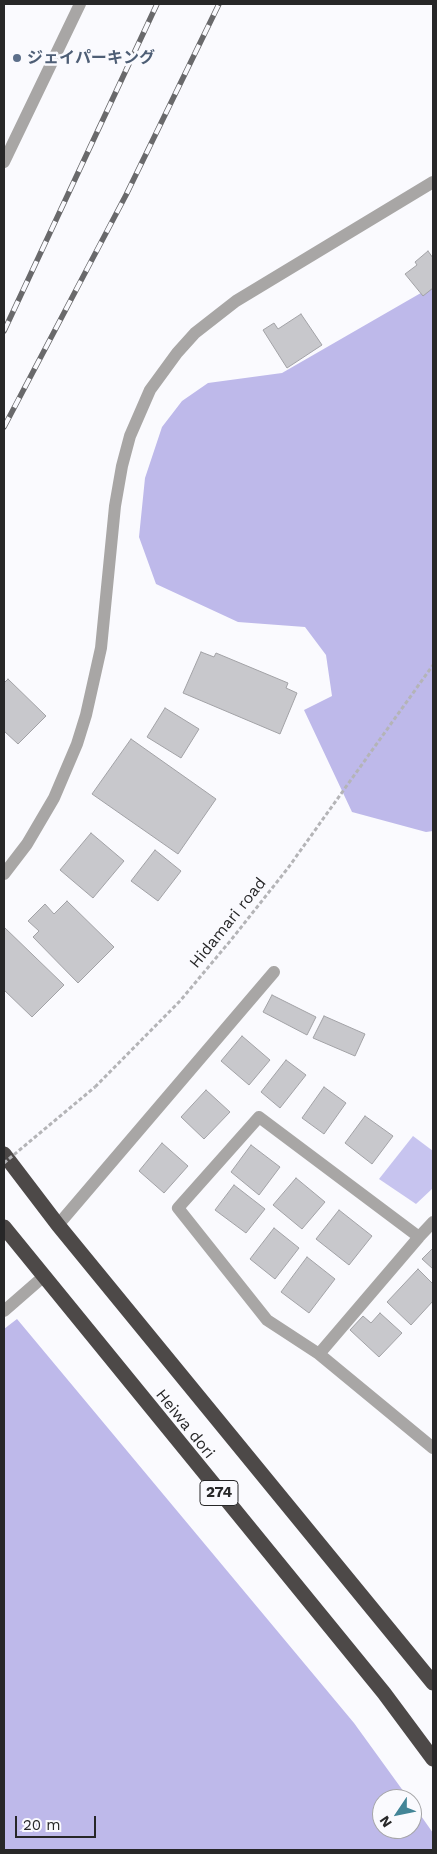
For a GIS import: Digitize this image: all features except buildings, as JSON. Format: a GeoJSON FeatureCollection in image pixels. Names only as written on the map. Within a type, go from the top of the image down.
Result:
{"type":"FeatureCollection","features":[{"type":"Feature","properties":{"kind":"highway","name":"Heiwa dori"},"geometry":{"type":"LineString","coordinates":[[4,1154],[58,1225],[433,1683]]}},
{"type":"Feature","properties":{"kind":"highway","name":"Heiwa dori"},"geometry":{"type":"LineString","coordinates":[[4,1227],[384,1694],[433,1759]]}},
{"type":"Feature","properties":{"kind":"street"},"geometry":{"type":"LineString","coordinates":[[4,162],[80,4]]}},
{"type":"Feature","properties":{"kind":"street"},"geometry":{"type":"LineString","coordinates":[[4,874],[27,844],[54,798],[78,744],[101,648],[115,506],[122,466],[130,436],[150,390],[177,353],[196,333],[236,301],[433,182]]}},
{"type":"Feature","properties":{"kind":"street"},"geometry":{"type":"LineString","coordinates":[[58,1225],[274,972]]}},
{"type":"Feature","properties":{"kind":"street"},"geometry":{"type":"LineString","coordinates":[[419,1237],[259,1117],[178,1208],[267,1320],[319,1354],[433,1448]]}},
{"type":"Feature","properties":{"kind":"street"},"geometry":{"type":"LineString","coordinates":[[319,1354],[433,1222]]}},
{"type":"Feature","properties":{"kind":"street"},"geometry":{"type":"LineString","coordinates":[[4,1311],[43,1277]]}},
{"type":"Feature","properties":{"kind":"path","name":"Hidamari road"},"geometry":{"type":"LineString","coordinates":[[4,1164],[94,1087],[180,1001],[288,868],[433,665]]}},
{"type":"Feature","properties":{"kind":"shaded area"},"geometry":{"type":"Polygon","coordinates":[[[433,286],[433,831],[426,832],[352,812],[304,710],[332,696],[326,655],[305,627],[238,622],[156,584],[139,537],[145,478],[162,427],[182,401],[208,383],[282,373],[433,286]]]}},
{"type":"Feature","properties":{"kind":"shaded area"},"geometry":{"type":"Polygon","coordinates":[[[413,1136],[433,1151],[433,1188],[416,1204],[379,1179],[413,1136]]]}},
{"type":"Feature","properties":{"kind":"shaded area"},"geometry":{"type":"Polygon","coordinates":[[[17,1319],[354,1723],[402,1789],[372,1789],[372,1839],[422,1839],[422,1817],[433,1833],[433,1850],[4,1850],[4,1329],[17,1319]]]}},
{"type":"Feature","properties":{"kind":"railway"},"geometry":{"type":"LineString","coordinates":[[4,331],[157,4]]}},
{"type":"Feature","properties":{"kind":"railway"},"geometry":{"type":"LineString","coordinates":[[4,427],[126,195],[219,4]]}},
{"type":"Feature","properties":{"kind":"place","name":"ジェイパーキング"},"geometry":{"type":"Point","coordinates":[17,58]}}]}
